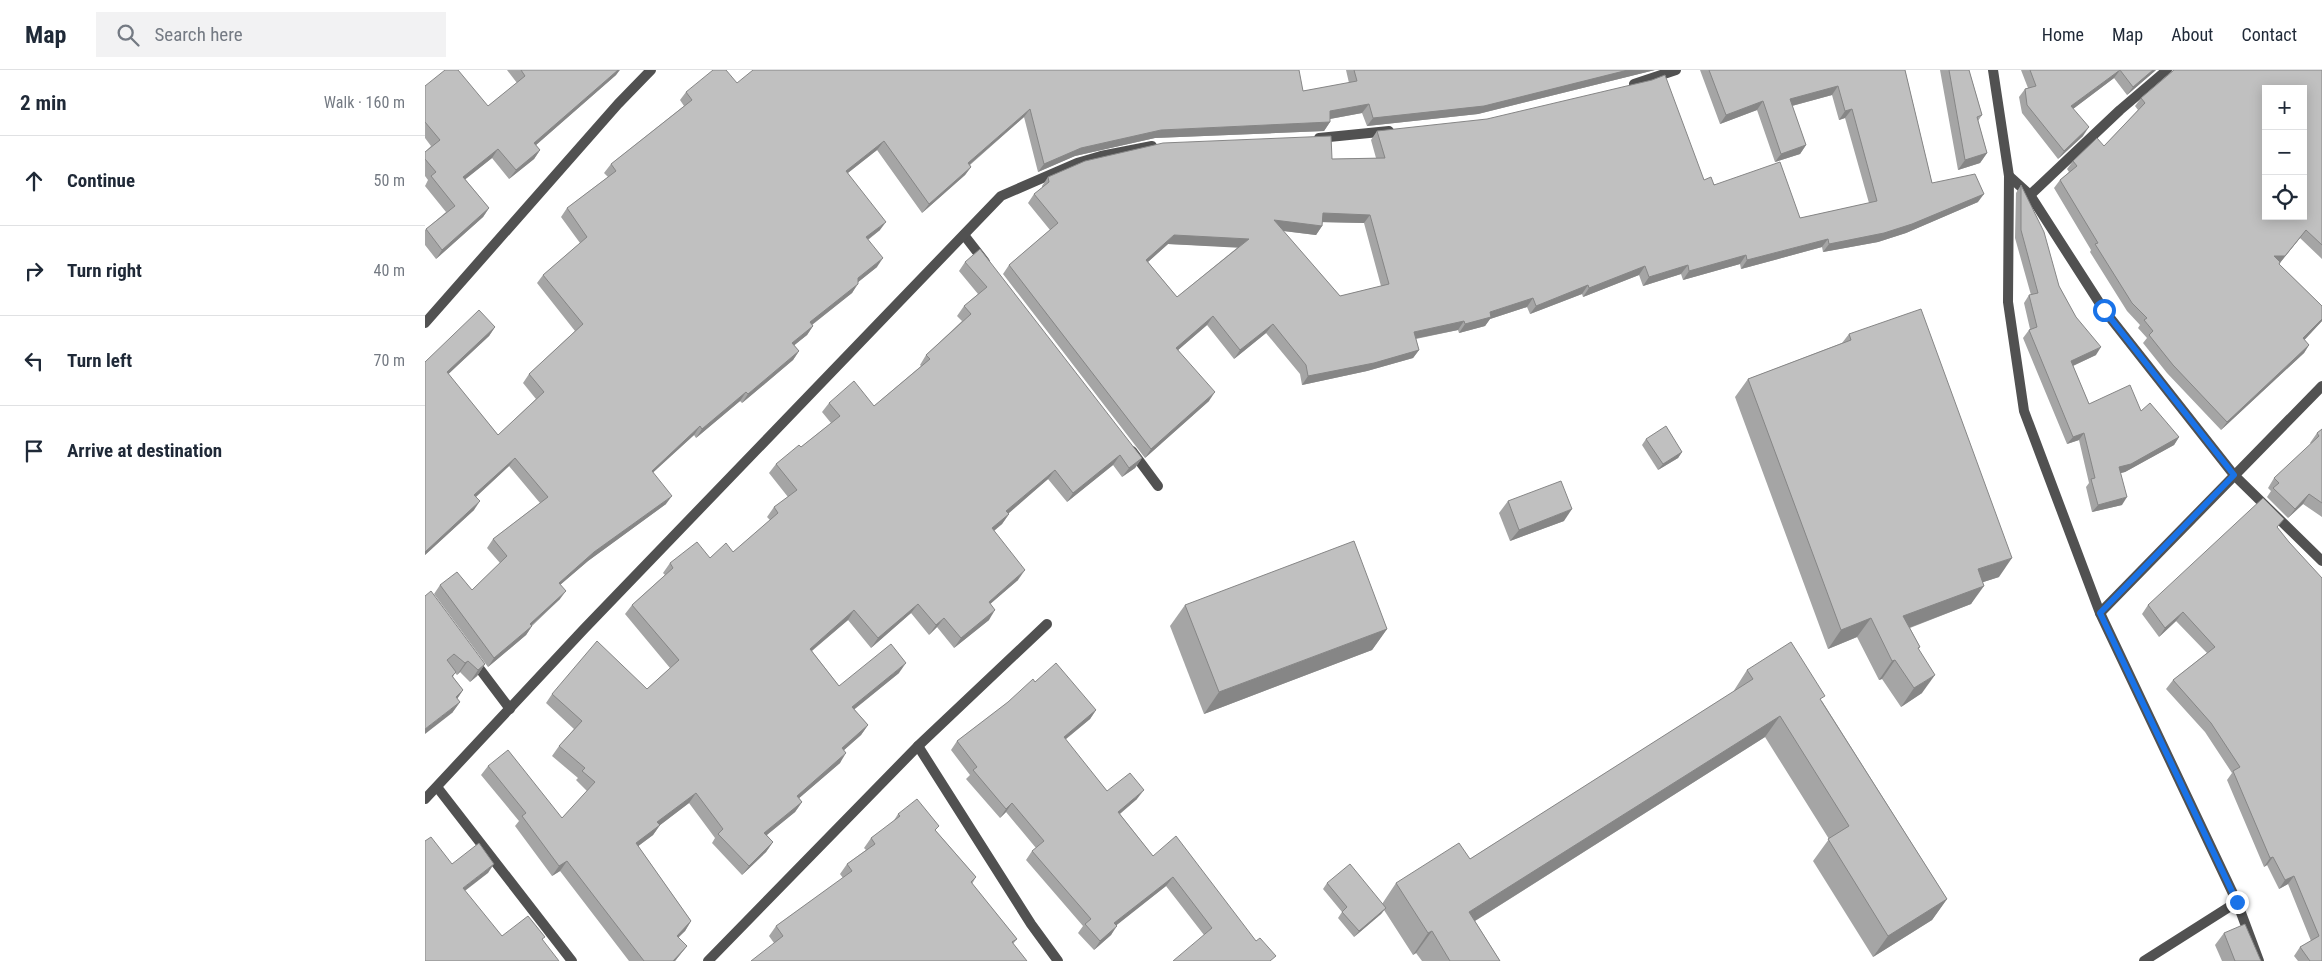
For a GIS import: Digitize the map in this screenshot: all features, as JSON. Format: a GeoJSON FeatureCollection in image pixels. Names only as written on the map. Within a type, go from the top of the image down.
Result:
{"type":"FeatureCollection","features":[{"type":"Feature","properties":{"kind":"street"},"geometry":{"type":"LineString","coordinates":[[425,324],[618,104],[651,70]]}},
{"type":"Feature","properties":{"kind":"street"},"geometry":{"type":"LineString","coordinates":[[1626,86],[1676,70]]}},
{"type":"Feature","properties":{"kind":"street"},"geometry":{"type":"LineString","coordinates":[[1993,70],[2009,176],[2007,302],[2025,410],[2100,613],[2237,902],[2259,961]]}},
{"type":"Feature","properties":{"kind":"street"},"geometry":{"type":"LineString","coordinates":[[2030,195],[2119,110],[2167,70]]}},
{"type":"Feature","properties":{"kind":"street"},"geometry":{"type":"LineString","coordinates":[[1304,138],[1401,130]]}},
{"type":"Feature","properties":{"kind":"street"},"geometry":{"type":"LineString","coordinates":[[425,799],[583,629],[1001,196],[1077,163],[1101,156],[1166,145]]}},
{"type":"Feature","properties":{"kind":"street"},"geometry":{"type":"LineString","coordinates":[[2009,176],[2030,195],[2104,310],[2234,475],[2322,561]]}},
{"type":"Feature","properties":{"kind":"street"},"geometry":{"type":"LineString","coordinates":[[964,235],[992,271]]}},
{"type":"Feature","properties":{"kind":"street"},"geometry":{"type":"LineString","coordinates":[[2100,613],[2322,386]]}},
{"type":"Feature","properties":{"kind":"street"},"geometry":{"type":"LineString","coordinates":[[1124,440],[1158,486]]}},
{"type":"Feature","properties":{"kind":"street"},"geometry":{"type":"LineString","coordinates":[[708,961],[918,746],[1047,624]]}},
{"type":"Feature","properties":{"kind":"street"},"geometry":{"type":"LineString","coordinates":[[465,648],[510,709]]}},
{"type":"Feature","properties":{"kind":"street"},"geometry":{"type":"LineString","coordinates":[[918,746],[1031,924],[1058,961]]}},
{"type":"Feature","properties":{"kind":"street"},"geometry":{"type":"LineString","coordinates":[[437,787],[572,961]]}},
{"type":"Feature","properties":{"kind":"street"},"geometry":{"type":"LineString","coordinates":[[2152,959],[2237,902]]}},
{"type":"Feature","properties":{"kind":"building"},"geometry":{"type":"Polygon","coordinates":[[[445,70],[458,70],[488,106],[525,76],[521,70],[618,70],[534,143],[540,150],[516,170],[498,149],[463,177],[489,208],[442,250],[426,229],[455,206],[431,176],[436,172],[425,159],[425,152],[440,140],[425,122],[425,86],[445,70]]]}},
{"type":"Feature","properties":{"kind":"building"},"geometry":{"type":"Polygon","coordinates":[[[713,70],[726,70],[737,83],[753,70],[1299,70],[1303,91],[1357,81],[1354,70],[1628,70],[1484,106],[1373,118],[1369,104],[1330,111],[1330,122],[1161,130],[1081,148],[1044,164],[1030,109],[968,163],[971,167],[929,204],[884,141],[846,171],[886,222],[866,237],[883,258],[858,278],[858,284],[810,322],[813,326],[792,343],[799,351],[748,394],[746,392],[702,429],[700,426],[652,471],[672,496],[594,552],[559,583],[566,591],[530,624],[532,626],[494,658],[440,585],[457,572],[472,590],[507,556],[493,539],[548,497],[515,458],[474,495],[480,501],[425,552],[425,362],[479,310],[495,327],[447,372],[498,435],[544,392],[529,374],[583,324],[543,275],[587,237],[567,208],[616,171],[611,164],[692,100],[686,92],[713,70]]]}},
{"type":"Feature","properties":{"kind":"building"},"geometry":{"type":"Polygon","coordinates":[[[1709,70],[1905,70],[1932,183],[1975,174],[1984,194],[1912,224],[1884,233],[1829,244],[1828,239],[1747,260],[1746,255],[1689,271],[1688,265],[1649,277],[1645,266],[1589,288],[1588,285],[1536,306],[1533,298],[1490,312],[1491,317],[1465,324],[1464,321],[1414,332],[1419,350],[1374,363],[1308,376],[1306,365],[1273,324],[1240,350],[1213,316],[1176,348],[1215,392],[1151,449],[1009,265],[1058,223],[1034,194],[1049,182],[1048,177],[1085,161],[1163,143],[1331,136],[1332,159],[1385,158],[1377,131],[1487,119],[1652,80],[1665,75],[1704,180],[1711,177],[1714,185],[1780,162],[1800,218],[1877,201],[1852,109],[1845,111],[1838,86],[1790,99],[1806,145],[1781,154],[1763,101],[1726,115],[1709,70]],[[1323,213],[1322,226],[1274,220],[1340,296],[1389,284],[1370,215],[1323,213]],[[1174,235],[1146,260],[1177,297],[1249,239],[1174,235]]]}},
{"type":"Feature","properties":{"kind":"building"},"geometry":{"type":"Polygon","coordinates":[[[1949,70],[1969,70],[1982,115],[1977,117],[1987,153],[1965,160],[1949,70]]]}},
{"type":"Feature","properties":{"kind":"building"},"geometry":{"type":"Polygon","coordinates":[[[2030,70],[2120,70],[2071,106],[2089,127],[2064,151],[2027,105],[2025,89],[2036,86],[2030,70]]]}},
{"type":"Feature","properties":{"kind":"building"},"geometry":{"type":"Polygon","coordinates":[[[2120,70],[2153,70],[2133,87],[2120,70]]]}},
{"type":"Feature","properties":{"kind":"building"},"geometry":{"type":"Polygon","coordinates":[[[2174,70],[2322,70],[2322,245],[2306,230],[2285,256],[2274,256],[2280,262],[2279,264],[2322,306],[2322,319],[2303,338],[2309,345],[2227,422],[2173,365],[2149,335],[2153,331],[2144,320],[2147,318],[2132,303],[2095,244],[2098,243],[2060,180],[2077,166],[2073,161],[2097,138],[2104,146],[2145,103],[2141,98],[2174,70]]]}},
{"type":"Feature","properties":{"kind":"building"},"geometry":{"type":"Polygon","coordinates":[[[2021,185],[2044,232],[2059,286],[2076,317],[2101,347],[2071,361],[2089,404],[2130,385],[2141,411],[2150,403],[2179,437],[2131,464],[2119,467],[2127,497],[2098,505],[2091,479],[2095,478],[2084,433],[2073,437],[2029,330],[2037,327],[2029,295],[2038,293],[2021,230],[2021,185]]]}},
{"type":"Feature","properties":{"kind":"building"},"geometry":{"type":"Polygon","coordinates":[[[980,249],[1142,458],[1129,468],[1120,455],[1073,493],[1055,470],[1006,511],[1009,514],[992,528],[1025,570],[989,602],[995,610],[961,638],[944,618],[936,625],[918,604],[878,638],[854,610],[810,649],[839,686],[891,644],[906,663],[852,707],[868,725],[842,748],[846,753],[797,796],[802,802],[764,833],[773,842],[749,866],[718,834],[723,829],[696,793],[657,822],[660,825],[636,843],[691,921],[677,936],[687,946],[673,961],[644,961],[567,861],[559,866],[522,816],[526,813],[488,766],[508,750],[562,818],[595,782],[582,771],[585,768],[559,746],[582,721],[552,694],[597,641],[647,689],[679,660],[632,605],[673,568],[670,563],[697,542],[710,558],[726,543],[733,552],[778,513],[774,507],[797,490],[776,464],[840,416],[829,403],[854,381],[874,406],[930,359],[926,355],[971,314],[964,306],[987,287],[965,262],[980,249]]]}},
{"type":"Feature","properties":{"kind":"building"},"geometry":{"type":"Polygon","coordinates":[[[1921,309],[2012,558],[1978,569],[1984,586],[1903,616],[1920,647],[1918,648],[1935,675],[1914,688],[1895,660],[1892,661],[1871,618],[1841,630],[1748,379],[1851,340],[1849,334],[1921,309]]]}},
{"type":"Feature","properties":{"kind":"building"},"geometry":{"type":"Polygon","coordinates":[[[1666,426],[1682,452],[1663,464],[1646,439],[1666,426]]]}},
{"type":"Feature","properties":{"kind":"building"},"geometry":{"type":"Polygon","coordinates":[[[2322,429],[2322,503],[2309,494],[2295,509],[2273,488],[2279,483],[2274,478],[2319,436],[2317,433],[2322,429]]]}},
{"type":"Feature","properties":{"kind":"building"},"geometry":{"type":"Polygon","coordinates":[[[1561,481],[1572,509],[1519,530],[1508,501],[1561,481]]]}},
{"type":"Feature","properties":{"kind":"building"},"geometry":{"type":"Polygon","coordinates":[[[2263,498],[2284,519],[2277,527],[2322,578],[2322,961],[2310,961],[2300,947],[2319,936],[2294,876],[2285,880],[2273,857],[2270,858],[2233,771],[2240,767],[2211,723],[2173,680],[2215,647],[2183,612],[2165,628],[2148,605],[2263,498]]]}},
{"type":"Feature","properties":{"kind":"building"},"geometry":{"type":"Polygon","coordinates":[[[1354,541],[1387,629],[1219,692],[1185,605],[1354,541]]]}},
{"type":"Feature","properties":{"kind":"building"},"geometry":{"type":"Polygon","coordinates":[[[431,591],[485,664],[478,670],[468,661],[465,663],[454,654],[447,660],[456,672],[452,676],[463,690],[456,697],[460,702],[425,729],[425,596],[431,591]]]}},
{"type":"Feature","properties":{"kind":"building"},"geometry":{"type":"Polygon","coordinates":[[[1791,642],[1825,696],[1820,699],[1947,899],[1888,936],[1828,839],[1849,826],[1780,716],[1469,912],[1500,961],[1450,961],[1432,931],[1428,933],[1396,883],[1459,843],[1470,859],[1753,679],[1747,670],[1791,642]]]}},
{"type":"Feature","properties":{"kind":"building"},"geometry":{"type":"Polygon","coordinates":[[[1056,663],[1096,710],[1064,737],[1107,791],[1130,773],[1144,790],[1118,812],[1153,856],[1176,836],[1256,941],[1260,938],[1276,956],[1270,961],[1173,961],[1212,928],[1173,877],[1114,923],[1117,926],[1100,941],[1085,924],[1091,919],[1032,851],[1044,841],[1012,803],[1006,809],[973,770],[977,767],[957,741],[1008,702],[1033,679],[1035,682],[1056,663]]]}},
{"type":"Feature","properties":{"kind":"building"},"geometry":{"type":"Polygon","coordinates":[[[917,799],[939,826],[935,830],[976,877],[971,882],[1017,939],[1012,942],[1027,961],[751,961],[783,936],[776,926],[852,871],[847,864],[875,844],[871,838],[900,816],[898,814],[917,799]]]}},
{"type":"Feature","properties":{"kind":"building"},"geometry":{"type":"Polygon","coordinates":[[[431,837],[452,864],[479,843],[494,864],[463,888],[502,936],[528,916],[545,937],[542,939],[559,961],[425,961],[425,841],[431,837]]]}},
{"type":"Feature","properties":{"kind":"building"},"geometry":{"type":"Polygon","coordinates":[[[1350,864],[1386,908],[1359,931],[1342,912],[1347,907],[1327,883],[1350,864]]]}},
{"type":"Feature","properties":{"kind":"building"},"geometry":{"type":"Polygon","coordinates":[[[2245,924],[2261,961],[2235,961],[2224,933],[2245,924]]]}},
{"type":"Feature","properties":{"kind":"route"},"geometry":{"type":"LineString","coordinates":[[2104,310],[2234,475],[2100,613],[2237,902]]}}]}
